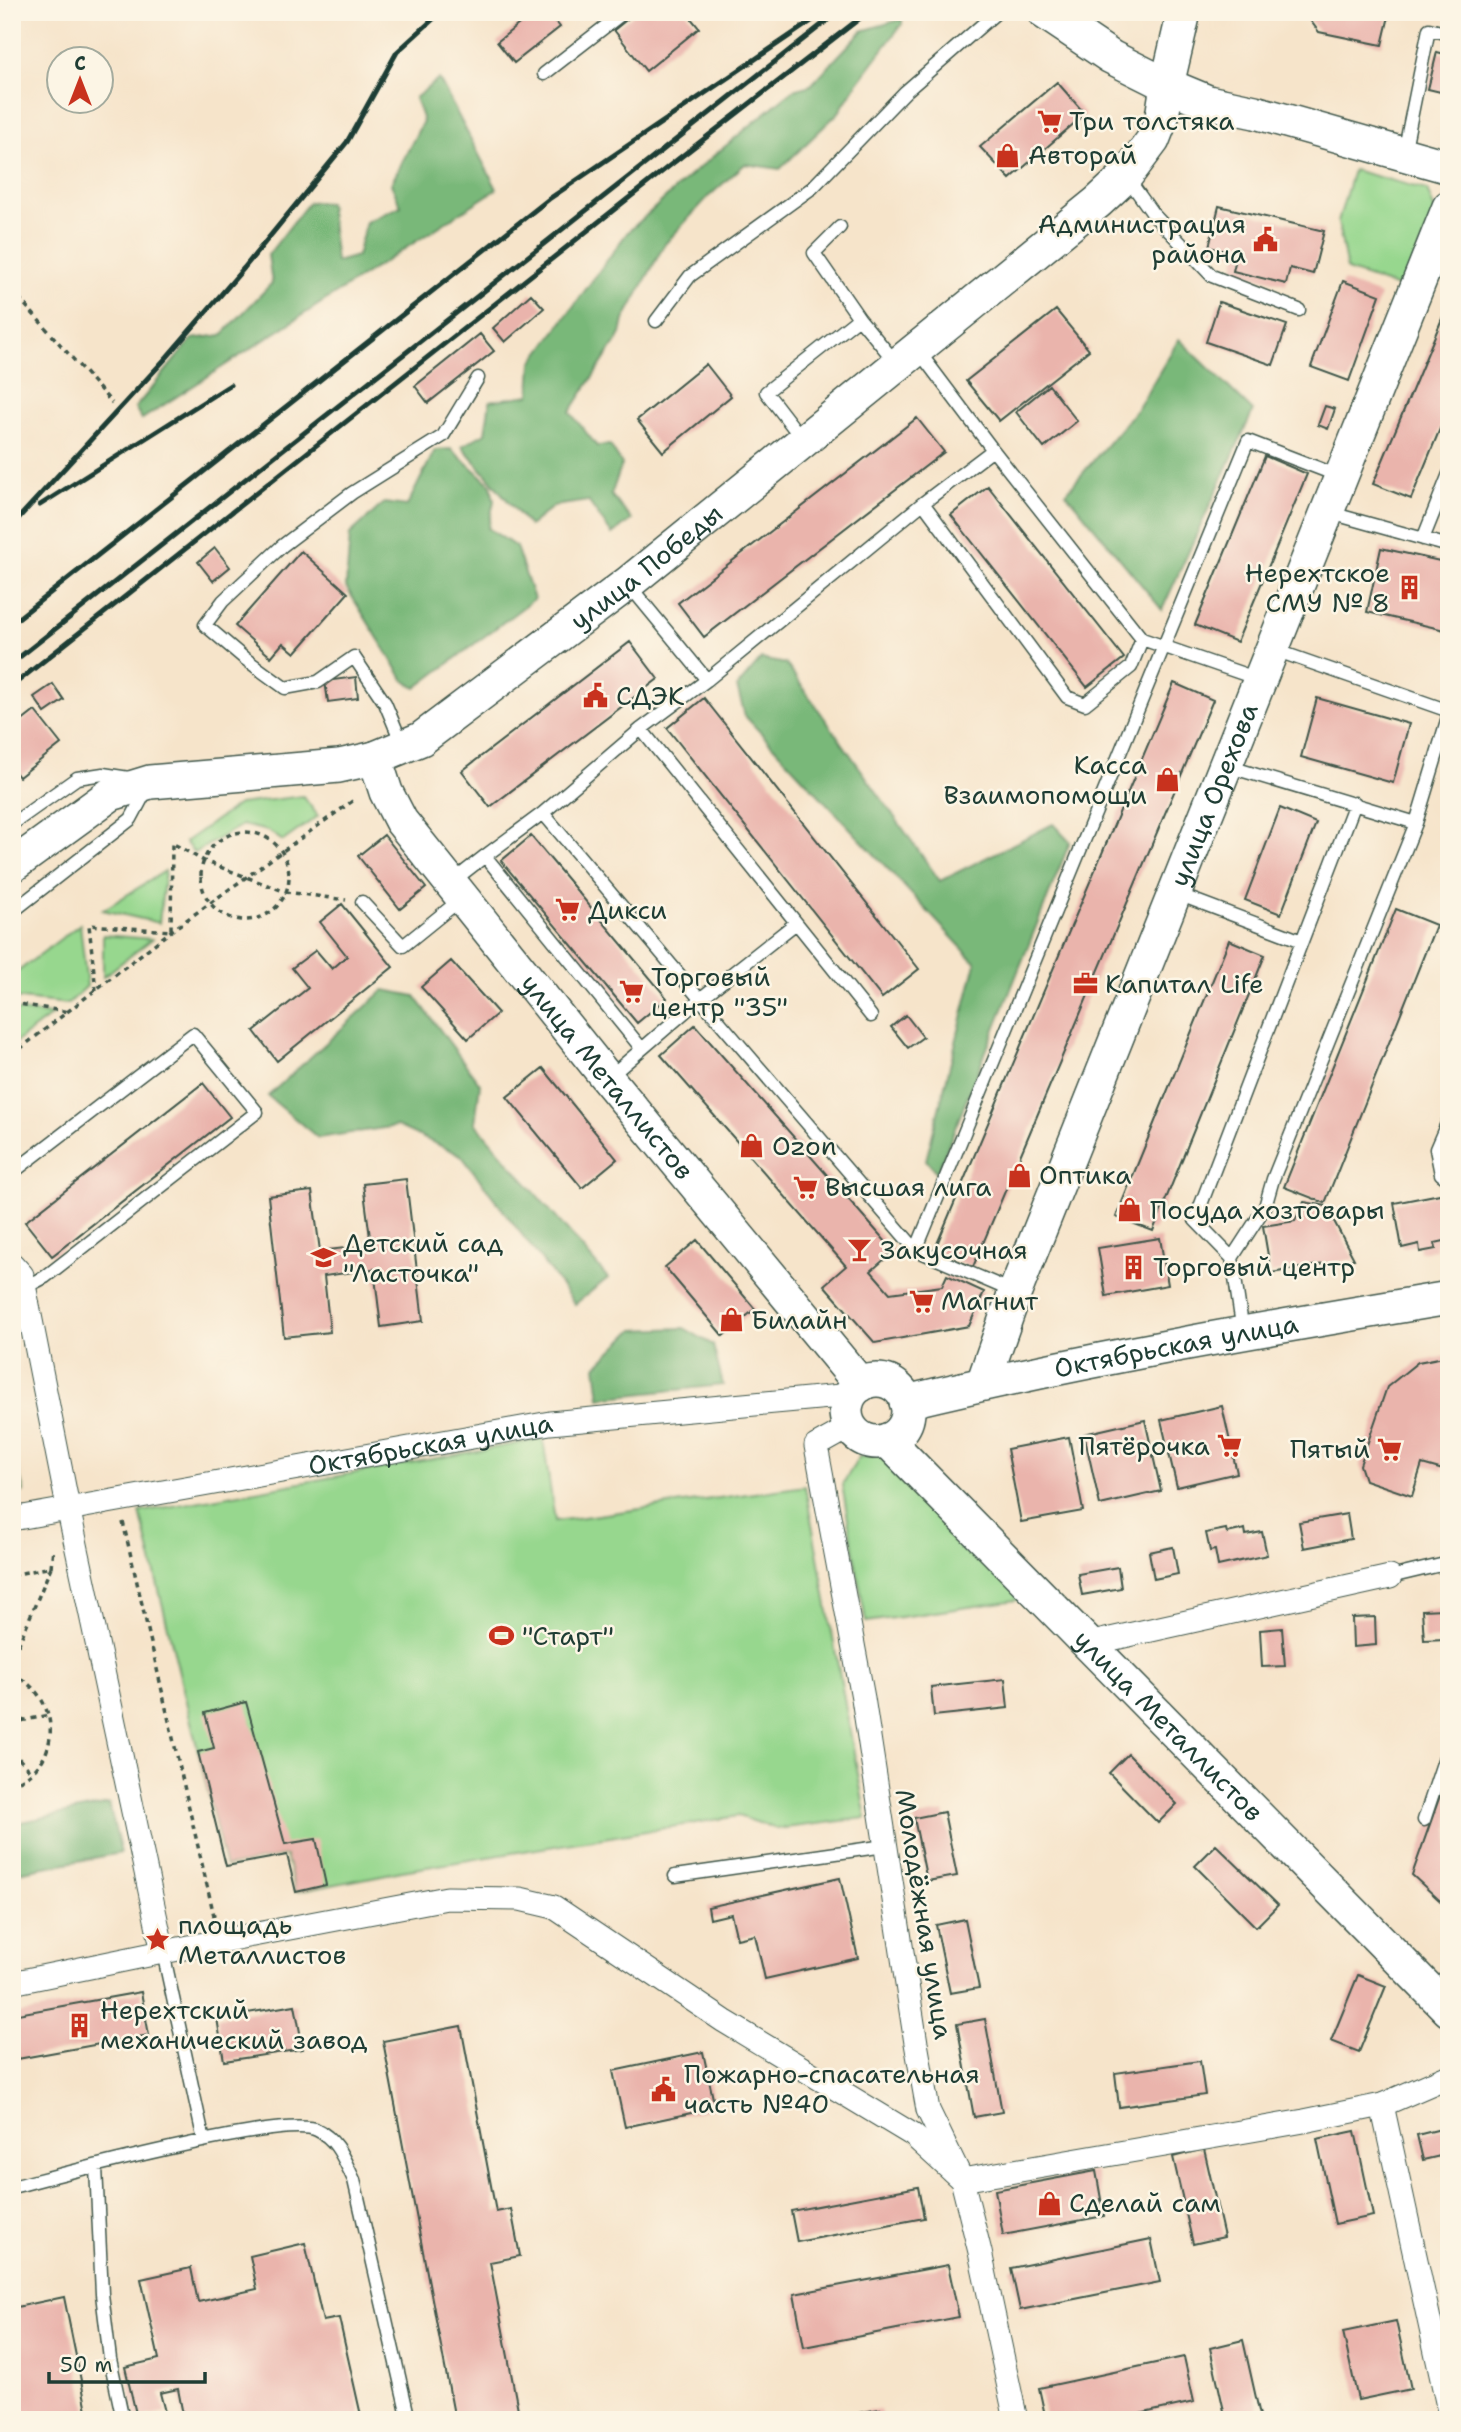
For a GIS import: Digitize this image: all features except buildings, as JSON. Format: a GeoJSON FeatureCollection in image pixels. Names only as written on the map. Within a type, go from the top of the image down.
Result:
{"type":"FeatureCollection","features":[{"type":"Feature","properties":{"kind":"street"},"geometry":{"type":"LineString","coordinates":[[1044,12],[1111,57],[1208,102],[1255,112],[1449,167]]}},
{"type":"Feature","properties":{"kind":"street","name":"улица Победы"},"geometry":{"type":"LineString","coordinates":[[12,866],[111,794],[150,782],[339,766],[389,752],[421,739],[627,584],[1098,202],[1126,176],[1153,141],[1162,117],[1184,12]]}},
{"type":"Feature","properties":{"kind":"street","name":"улица Орехова"},"geometry":{"type":"LineString","coordinates":[[983,1383],[1015,1292],[1272,649],[1436,252],[1449,207]]}},
{"type":"Feature","properties":{"kind":"street","name":"улица Металлистов"},"geometry":{"type":"LineString","coordinates":[[389,752],[386,792],[401,821],[607,1078],[854,1402]]}},
{"type":"Feature","properties":{"kind":"street"},"geometry":{"type":"LineString","coordinates":[[13,1264],[22,1275],[68,1507],[163,1952]]}},
{"type":"Feature","properties":{"kind":"street","name":"Октябрьская улица"},"geometry":{"type":"LineString","coordinates":[[906,1402],[983,1383],[1243,1332],[1449,1298]]}},
{"type":"Feature","properties":{"kind":"street"},"geometry":{"type":"LineString","coordinates":[[870,1381],[888,1382],[902,1393],[906,1402],[908,1411],[902,1429],[887,1440],[867,1440],[854,1402],[870,1381]]}},
{"type":"Feature","properties":{"kind":"street","name":"Октябрьская улица"},"geometry":{"type":"LineString","coordinates":[[12,1518],[550,1423],[854,1402]]}},
{"type":"Feature","properties":{"kind":"street","name":"Молодёжная улица"},"geometry":{"type":"LineString","coordinates":[[854,1402],[817,1446],[863,1698],[916,2043],[929,2110],[962,2180],[981,2252],[1014,2419]]}},
{"type":"Feature","properties":{"kind":"street","name":"улица Металлистов"},"geometry":{"type":"LineString","coordinates":[[887,1440],[1449,2010]]}},
{"type":"Feature","properties":{"kind":"street"},"geometry":{"type":"LineString","coordinates":[[1088,1644],[1390,1577]]}},
{"type":"Feature","properties":{"kind":"street"},"geometry":{"type":"LineString","coordinates":[[12,1983],[447,1898],[520,1899],[554,1907],[724,2021],[913,2135],[962,2180],[1382,2105],[1449,2076]]}},
{"type":"Feature","properties":{"kind":"street"},"geometry":{"type":"LineString","coordinates":[[1382,2105],[1449,2411]]}},
{"type":"Feature","properties":{"kind":"lane"},"geometry":{"type":"LineString","coordinates":[[544,74],[624,12]]}},
{"type":"Feature","properties":{"kind":"lane"},"geometry":{"type":"LineString","coordinates":[[656,321],[690,276],[812,188],[905,92],[997,12]]}},
{"type":"Feature","properties":{"kind":"lane"},"geometry":{"type":"LineString","coordinates":[[1404,154],[1429,29],[1449,34]]}},
{"type":"Feature","properties":{"kind":"lane"},"geometry":{"type":"LineString","coordinates":[[1126,176],[1153,214],[1212,276],[1299,310]]}},
{"type":"Feature","properties":{"kind":"lane"},"geometry":{"type":"LineString","coordinates":[[840,226],[814,253],[859,318],[907,356],[993,450],[1142,639],[1261,680]]}},
{"type":"Feature","properties":{"kind":"lane"},"geometry":{"type":"LineString","coordinates":[[804,440],[766,392],[859,318]]}},
{"type":"Feature","properties":{"kind":"lane"},"geometry":{"type":"LineString","coordinates":[[389,752],[385,703],[354,657],[318,682],[285,688],[244,659],[205,625],[223,601],[282,546],[352,493],[443,436],[478,379]]}},
{"type":"Feature","properties":{"kind":"lane"},"geometry":{"type":"LineString","coordinates":[[916,1250],[1248,441],[1341,477]]}},
{"type":"Feature","properties":{"kind":"lane"},"geometry":{"type":"LineString","coordinates":[[362,902],[403,946],[458,889],[485,856],[543,813],[641,729],[707,680],[922,503],[993,450]]}},
{"type":"Feature","properties":{"kind":"lane"},"geometry":{"type":"LineString","coordinates":[[1423,539],[1449,474]]}},
{"type":"Feature","properties":{"kind":"lane"},"geometry":{"type":"LineString","coordinates":[[922,503],[1067,697],[1085,704],[1131,667],[1142,639]]}},
{"type":"Feature","properties":{"kind":"lane"},"geometry":{"type":"LineString","coordinates":[[1327,512],[1449,546]]}},
{"type":"Feature","properties":{"kind":"lane"},"geometry":{"type":"LineString","coordinates":[[627,584],[707,680]]}},
{"type":"Feature","properties":{"kind":"lane"},"geometry":{"type":"LineString","coordinates":[[1232,1258],[1265,1207],[1273,1179],[1416,822],[1449,712],[1272,649]]}},
{"type":"Feature","properties":{"kind":"lane"},"geometry":{"type":"LineString","coordinates":[[641,729],[871,1016]]}},
{"type":"Feature","properties":{"kind":"lane"},"geometry":{"type":"LineString","coordinates":[[1226,766],[1416,822]]}},
{"type":"Feature","properties":{"kind":"lane"},"geometry":{"type":"LineString","coordinates":[[12,824],[77,778],[103,774],[150,782],[131,819],[12,912]]}},
{"type":"Feature","properties":{"kind":"lane"},"geometry":{"type":"LineString","coordinates":[[1243,1332],[1232,1258],[1195,1220],[1355,803]]}},
{"type":"Feature","properties":{"kind":"lane"},"geometry":{"type":"LineString","coordinates":[[543,813],[916,1250],[1015,1292]]}},
{"type":"Feature","properties":{"kind":"lane"},"geometry":{"type":"LineString","coordinates":[[485,856],[642,1049]]}},
{"type":"Feature","properties":{"kind":"lane"},"geometry":{"type":"LineString","coordinates":[[1175,893],[1302,941]]}},
{"type":"Feature","properties":{"kind":"lane"},"geometry":{"type":"LineString","coordinates":[[607,1078],[700,999],[796,923]]}},
{"type":"Feature","properties":{"kind":"lane"},"geometry":{"type":"LineString","coordinates":[[12,1173],[193,1034],[257,1112],[45,1277],[24,1288]]}},
{"type":"Feature","properties":{"kind":"lane"},"geometry":{"type":"LineString","coordinates":[[1449,1119],[1436,1149],[1441,1174],[1449,1180]]}},
{"type":"Feature","properties":{"kind":"lane"},"geometry":{"type":"LineString","coordinates":[[1390,1577],[1449,1563]]}},
{"type":"Feature","properties":{"kind":"lane"},"geometry":{"type":"LineString","coordinates":[[1424,1820],[1449,1745]]}},
{"type":"Feature","properties":{"kind":"lane"},"geometry":{"type":"LineString","coordinates":[[675,1876],[885,1846]]}},
{"type":"Feature","properties":{"kind":"lane"},"geometry":{"type":"LineString","coordinates":[[163,1952],[204,2141]]}},
{"type":"Feature","properties":{"kind":"lane"},"geometry":{"type":"LineString","coordinates":[[12,2187],[204,2141],[289,2127],[315,2128],[338,2146],[354,2180],[409,2420]]}},
{"type":"Feature","properties":{"kind":"lane"},"geometry":{"type":"LineString","coordinates":[[96,2167],[102,2294],[110,2359],[123,2420]]}},
{"type":"Feature","properties":{"kind":"path"},"geometry":{"type":"LineString","coordinates":[[12,290],[112,403]]}},
{"type":"Feature","properties":{"kind":"path"},"geometry":{"type":"LineString","coordinates":[[12,1055],[171,932],[354,800]]}},
{"type":"Feature","properties":{"kind":"path"},"geometry":{"type":"LineString","coordinates":[[247,832],[260,835],[272,841],[287,862],[289,877],[286,892],[279,905],[267,915],[252,920],[237,920],[211,904],[204,891],[201,876],[204,861],[211,848],[222,839],[247,832]]}},
{"type":"Feature","properties":{"kind":"path"},"geometry":{"type":"LineString","coordinates":[[171,932],[172,843],[204,861],[286,892],[362,902]]}},
{"type":"Feature","properties":{"kind":"path"},"geometry":{"type":"LineString","coordinates":[[96,991],[89,925],[171,932]]}},
{"type":"Feature","properties":{"kind":"path"},"geometry":{"type":"LineString","coordinates":[[12,1003],[69,1012]]}},
{"type":"Feature","properties":{"kind":"path"},"geometry":{"type":"LineString","coordinates":[[122,1516],[216,1922]]}},
{"type":"Feature","properties":{"kind":"path"},"geometry":{"type":"LineString","coordinates":[[12,1660],[51,1567],[53,1546]]}},
{"type":"Feature","properties":{"kind":"path"},"geometry":{"type":"LineString","coordinates":[[12,1575],[51,1567]]}},
{"type":"Feature","properties":{"kind":"path"},"geometry":{"type":"LineString","coordinates":[[12,1674],[34,1688],[43,1700],[51,1731],[42,1761],[32,1773],[12,1784]]}},
{"type":"Feature","properties":{"kind":"path"},"geometry":{"type":"LineString","coordinates":[[12,1723],[49,1715]]}},
{"type":"Feature","properties":{"kind":"path"},"geometry":{"type":"LineString","coordinates":[[12,1751],[32,1773]]}},
{"type":"Feature","properties":{"kind":"green space"},"geometry":{"type":"Polygon","coordinates":[[[902,19],[902,24],[839,112],[780,169],[745,164],[708,197],[664,245],[624,320],[621,334],[570,412],[597,446],[610,445],[622,464],[611,495],[632,520],[612,534],[588,501],[554,506],[529,526],[462,446],[485,433],[490,401],[530,395],[532,363],[627,233],[693,173],[793,90],[811,85],[862,31],[902,19]]]}},
{"type":"Feature","properties":{"kind":"green space"},"geometry":{"type":"Polygon","coordinates":[[[439,79],[497,189],[142,419],[135,408],[192,339],[222,335],[272,283],[268,255],[309,202],[329,203],[336,262],[357,256],[366,222],[401,206],[391,184],[423,121],[415,98],[439,79]]]}},
{"type":"Feature","properties":{"kind":"green space"},"geometry":{"type":"Polygon","coordinates":[[[1353,170],[1427,190],[1435,211],[1403,289],[1347,270],[1338,222],[1353,170]]]}},
{"type":"Feature","properties":{"kind":"green space"},"geometry":{"type":"Polygon","coordinates":[[[1179,339],[1253,411],[1162,610],[1066,493],[1138,408],[1179,339]]]}},
{"type":"Feature","properties":{"kind":"green space"},"geometry":{"type":"Polygon","coordinates":[[[451,449],[491,485],[494,501],[488,528],[516,547],[534,599],[416,688],[404,680],[346,587],[350,534],[384,503],[407,506],[435,450],[451,449]]]}},
{"type":"Feature","properties":{"kind":"green space"},"geometry":{"type":"Polygon","coordinates":[[[761,659],[786,664],[940,881],[1053,824],[1070,842],[937,1173],[926,1160],[976,963],[745,716],[737,687],[761,659]]]}},
{"type":"Feature","properties":{"kind":"green space"},"geometry":{"type":"Polygon","coordinates":[[[303,796],[318,816],[283,841],[268,831],[242,825],[194,853],[185,842],[239,804],[303,796]]]}},
{"type":"Feature","properties":{"kind":"green space"},"geometry":{"type":"Polygon","coordinates":[[[165,871],[159,923],[103,910],[165,871]]]}},
{"type":"Feature","properties":{"kind":"green space"},"geometry":{"type":"Polygon","coordinates":[[[80,924],[87,986],[68,1004],[12,998],[12,976],[80,924]]]}},
{"type":"Feature","properties":{"kind":"green space"},"geometry":{"type":"Polygon","coordinates":[[[103,935],[152,939],[103,977],[103,935]]]}},
{"type":"Feature","properties":{"kind":"green space"},"geometry":{"type":"Polygon","coordinates":[[[384,990],[415,996],[480,1084],[475,1123],[608,1278],[575,1304],[461,1155],[397,1126],[318,1138],[268,1096],[384,990]]]}},
{"type":"Feature","properties":{"kind":"green space"},"geometry":{"type":"Polygon","coordinates":[[[12,1010],[52,1015],[12,1045],[12,1010]]]}},
{"type":"Feature","properties":{"kind":"green space"},"geometry":{"type":"Polygon","coordinates":[[[684,1328],[713,1345],[723,1385],[600,1398],[596,1366],[633,1330],[684,1328]]]}},
{"type":"Feature","properties":{"kind":"green space","name":"\"Старт\""},"geometry":{"type":"Polygon","coordinates":[[[543,1439],[555,1521],[805,1486],[866,1818],[777,1829],[738,1816],[402,1871],[296,1892],[286,1855],[226,1866],[140,1512],[543,1439]]]}},
{"type":"Feature","properties":{"kind":"green space"},"geometry":{"type":"Polygon","coordinates":[[[12,1448],[24,1492],[12,1495],[12,1448]]]}},
{"type":"Feature","properties":{"kind":"green space"},"geometry":{"type":"Polygon","coordinates":[[[895,1454],[1037,1597],[866,1622],[842,1485],[859,1457],[895,1454]]]}},
{"type":"Feature","properties":{"kind":"green space"},"geometry":{"type":"Polygon","coordinates":[[[109,1804],[121,1853],[12,1873],[12,1824],[109,1804]]]}},
{"type":"Feature","properties":{"kind":"railway"},"geometry":{"type":"LineString","coordinates":[[14,523],[167,357],[244,268],[347,142],[397,52],[441,12]]}},
{"type":"Feature","properties":{"kind":"railway"},"geometry":{"type":"LineString","coordinates":[[12,663],[838,12]]}},
{"type":"Feature","properties":{"kind":"railway"},"geometry":{"type":"LineString","coordinates":[[12,686],[868,12]]}},
{"type":"Feature","properties":{"kind":"railway"},"geometry":{"type":"LineString","coordinates":[[12,623],[549,199],[813,20]]}},
{"type":"Feature","properties":{"kind":"railway"},"geometry":{"type":"LineString","coordinates":[[40,505],[230,385]]}},
{"type":"Feature","properties":{"kind":"place","name":"Три толстяка"},"geometry":{"type":"Point","coordinates":[1049,121]}},
{"type":"Feature","properties":{"kind":"place","name":"Авторай"},"geometry":{"type":"Point","coordinates":[1008,155]}},
{"type":"Feature","properties":{"kind":"place","name":"Администрация района"},"geometry":{"type":"Point","coordinates":[1266,239]}},
{"type":"Feature","properties":{"kind":"place","name":"Нерехтское СМУ № 8"},"geometry":{"type":"Point","coordinates":[1410,588]}},
{"type":"Feature","properties":{"kind":"place","name":"СДЭК"},"geometry":{"type":"Point","coordinates":[596,696]}},
{"type":"Feature","properties":{"kind":"place","name":"Касса Взаимопомощи"},"geometry":{"type":"Point","coordinates":[1167,780]}},
{"type":"Feature","properties":{"kind":"place","name":"Дикси"},"geometry":{"type":"Point","coordinates":[568,910]}},
{"type":"Feature","properties":{"kind":"place","name":"Капитал Life"},"geometry":{"type":"Point","coordinates":[1085,984]}},
{"type":"Feature","properties":{"kind":"place","name":"Торговый центр \"35\""},"geometry":{"type":"Point","coordinates":[631,992]}},
{"type":"Feature","properties":{"kind":"place","name":"Ozon"},"geometry":{"type":"Point","coordinates":[752,1146]}},
{"type":"Feature","properties":{"kind":"place","name":"Оптика"},"geometry":{"type":"Point","coordinates":[1019,1175]}},
{"type":"Feature","properties":{"kind":"place","name":"Высшая лига"},"geometry":{"type":"Point","coordinates":[805,1187]}},
{"type":"Feature","properties":{"kind":"place","name":"Посуда хозтовары"},"geometry":{"type":"Point","coordinates":[1130,1210]}},
{"type":"Feature","properties":{"kind":"place","name":"Закусочная"},"geometry":{"type":"Point","coordinates":[860,1250]}},
{"type":"Feature","properties":{"kind":"place","name":"Детский сад \"Ласточка\""},"geometry":{"type":"Point","coordinates":[323,1258]}},
{"type":"Feature","properties":{"kind":"place","name":"Торговый центр"},"geometry":{"type":"Point","coordinates":[1133,1267]}},
{"type":"Feature","properties":{"kind":"place","name":"Магнит"},"geometry":{"type":"Point","coordinates":[921,1301]}},
{"type":"Feature","properties":{"kind":"place","name":"Билайн"},"geometry":{"type":"Point","coordinates":[731,1320]}},
{"type":"Feature","properties":{"kind":"place","name":"Пятёрочка"},"geometry":{"type":"Point","coordinates":[1230,1446]}},
{"type":"Feature","properties":{"kind":"place","name":"Пятый"},"geometry":{"type":"Point","coordinates":[1390,1449]}},
{"type":"Feature","properties":{"kind":"place","name":"\"Старт\""},"geometry":{"type":"Point","coordinates":[502,1636]}},
{"type":"Feature","properties":{"kind":"place","name":"площадь Металлистов"},"geometry":{"type":"Point","coordinates":[158,1940]}},
{"type":"Feature","properties":{"kind":"place","name":"Нерехтский механический завод"},"geometry":{"type":"Point","coordinates":[80,2025]}},
{"type":"Feature","properties":{"kind":"place","name":"Пожарно-спасательная часть №40"},"geometry":{"type":"Point","coordinates":[664,2089]}},
{"type":"Feature","properties":{"kind":"place","name":"Сделай сам"},"geometry":{"type":"Point","coordinates":[1049,2203]}}]}
